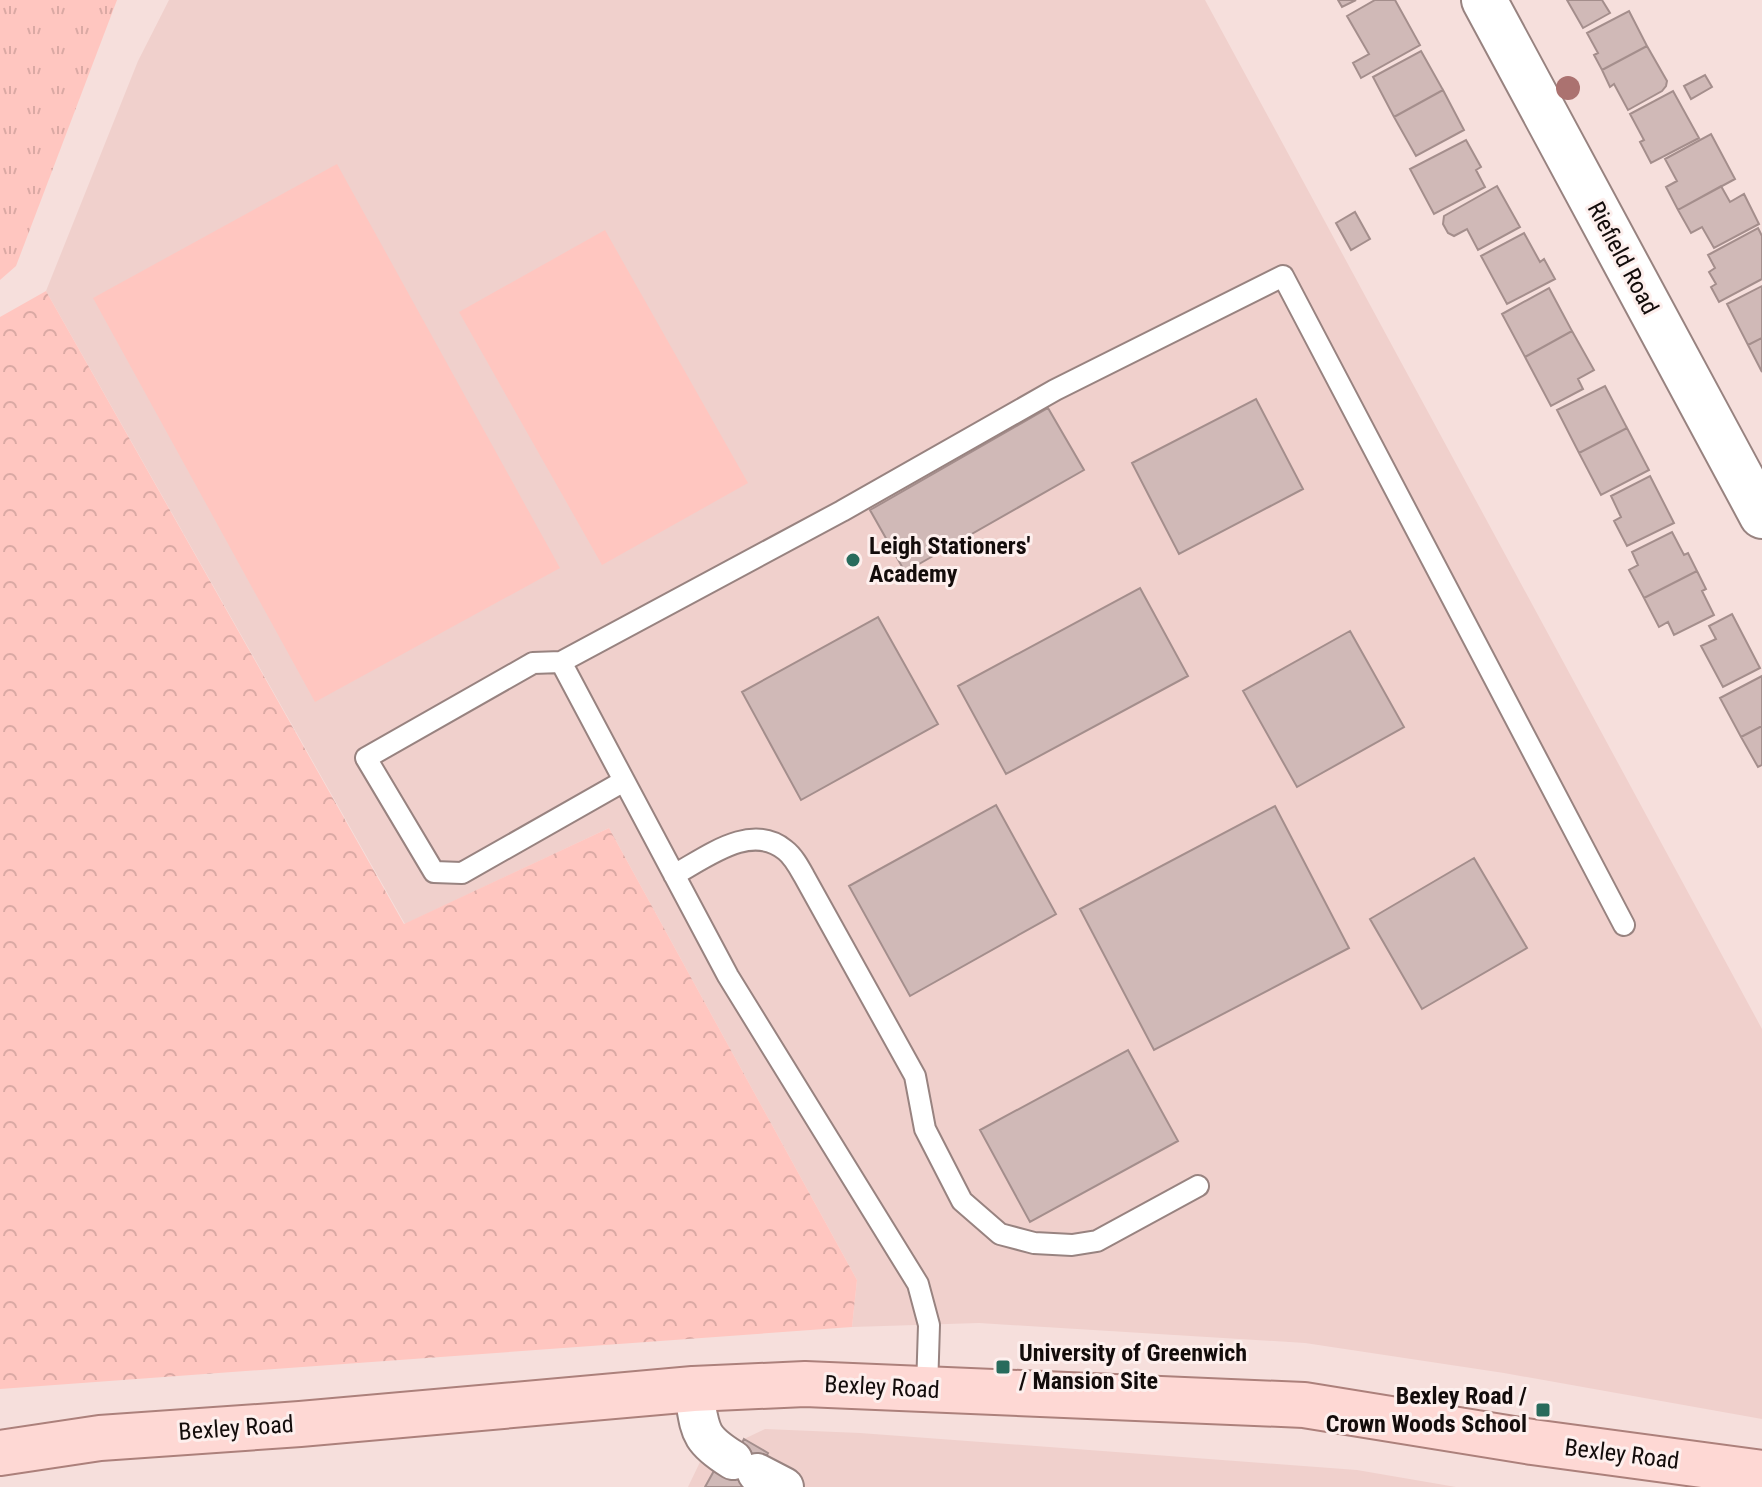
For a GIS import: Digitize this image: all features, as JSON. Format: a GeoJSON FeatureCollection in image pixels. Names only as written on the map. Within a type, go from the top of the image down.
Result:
{"type":"FeatureCollection","features":[{"type":"Feature","properties":{"kind":"main road","name":"Bexley Road"},"geometry":{"type":"LineString","coordinates":[[0,1453],[100,1438],[324,1422],[693,1389],[805,1384],[1304,1405],[1532,1442],[1762,1473]]}},
{"type":"Feature","properties":{"kind":"street","name":"Riefield Road"},"geometry":{"type":"LineString","coordinates":[[1484,0],[1762,516]]}},
{"type":"Feature","properties":{"kind":"street"},"geometry":{"type":"LineString","coordinates":[[693,1389],[707,1444],[758,1473]]}},
{"type":"Feature","properties":{"kind":"lane"},"geometry":{"type":"LineString","coordinates":[[624,781],[462,873],[434,872],[366,758],[533,663],[561,662],[842,511],[1055,390],[1283,276],[1624,925]]}},
{"type":"Feature","properties":{"kind":"lane"},"geometry":{"type":"LineString","coordinates":[[561,662],[728,976],[918,1284],[929,1325],[927,1389]]}},
{"type":"Feature","properties":{"kind":"lane"},"geometry":{"type":"LineString","coordinates":[[674,875],[735,842],[766,838],[788,851],[915,1076],[925,1129],[962,1201],[1000,1234],[1034,1243],[1072,1245],[1097,1241],[1198,1186]]}},
{"type":"Feature","properties":{"kind":"shaded area","name":"Leigh Stationers' Academy"},"geometry":{"type":"Polygon","coordinates":[[[169,0],[1205,0],[1762,1029],[1762,1419],[1504,1373],[1305,1343],[979,1323],[852,1327],[857,1280],[609,828],[405,924],[46,291],[138,61],[169,0]]]}},
{"type":"Feature","properties":{"kind":"shaded area"},"geometry":{"type":"Polygon","coordinates":[[[765,1429],[860,1433],[1357,1470],[1456,1487],[688,1487],[700,1462],[725,1474],[744,1439],[765,1429]]]}},
{"type":"Feature","properties":{"kind":"green space"},"geometry":{"type":"Polygon","coordinates":[[[0,0],[117,0],[16,266],[0,280],[0,0]]]}},
{"type":"Feature","properties":{"kind":"green space"},"geometry":{"type":"Polygon","coordinates":[[[337,164],[560,568],[315,702],[93,298],[337,164]]]}},
{"type":"Feature","properties":{"kind":"green space"},"geometry":{"type":"Polygon","coordinates":[[[605,230],[748,483],[602,565],[459,312],[605,230]]]}},
{"type":"Feature","properties":{"kind":"green space"},"geometry":{"type":"Polygon","coordinates":[[[46,291],[404,924],[609,828],[857,1280],[852,1327],[0,1389],[0,317],[46,291]]]}},
{"type":"Feature","properties":{"kind":"building"},"geometry":{"type":"Polygon","coordinates":[[[1338,0],[1356,0],[1342,7],[1338,0]]]}},
{"type":"Feature","properties":{"kind":"building"},"geometry":{"type":"Polygon","coordinates":[[[1375,0],[1395,0],[1420,45],[1361,78],[1353,63],[1369,54],[1347,16],[1375,0]]]}},
{"type":"Feature","properties":{"kind":"building"},"geometry":{"type":"Polygon","coordinates":[[[1567,0],[1602,0],[1610,13],[1583,28],[1567,0]]]}},
{"type":"Feature","properties":{"kind":"building"},"geometry":{"type":"Polygon","coordinates":[[[1629,11],[1647,46],[1602,70],[1594,55],[1598,53],[1587,33],[1629,11]]]}},
{"type":"Feature","properties":{"kind":"building"},"geometry":{"type":"Polygon","coordinates":[[[1647,46],[1667,81],[1666,86],[1628,110],[1614,84],[1610,87],[1602,70],[1647,46]]]}},
{"type":"Feature","properties":{"kind":"building"},"geometry":{"type":"Polygon","coordinates":[[[1421,51],[1443,90],[1394,117],[1373,77],[1421,51]]]}},
{"type":"Feature","properties":{"kind":"building"},"geometry":{"type":"Polygon","coordinates":[[[1705,75],[1712,87],[1691,99],[1684,86],[1705,75]]]}},
{"type":"Feature","properties":{"kind":"building"},"geometry":{"type":"Polygon","coordinates":[[[1443,90],[1464,130],[1416,156],[1394,117],[1443,90]]]}},
{"type":"Feature","properties":{"kind":"building"},"geometry":{"type":"Polygon","coordinates":[[[1673,91],[1699,138],[1651,163],[1640,142],[1644,140],[1630,114],[1673,91]]]}},
{"type":"Feature","properties":{"kind":"building"},"geometry":{"type":"Polygon","coordinates":[[[1711,134],[1735,179],[1678,210],[1666,187],[1677,181],[1665,159],[1711,134]]]}},
{"type":"Feature","properties":{"kind":"building"},"geometry":{"type":"Polygon","coordinates":[[[1466,140],[1481,167],[1476,170],[1485,187],[1434,214],[1410,169],[1466,140]]]}},
{"type":"Feature","properties":{"kind":"building"},"geometry":{"type":"Polygon","coordinates":[[[1497,186],[1520,227],[1478,250],[1467,229],[1454,236],[1448,233],[1443,224],[1444,216],[1497,186]]]}},
{"type":"Feature","properties":{"kind":"building"},"geometry":{"type":"Polygon","coordinates":[[[1721,186],[1730,202],[1744,194],[1759,224],[1714,248],[1702,227],[1691,233],[1678,210],[1721,186]]]}},
{"type":"Feature","properties":{"kind":"building"},"geometry":{"type":"Polygon","coordinates":[[[1355,212],[1370,239],[1351,250],[1336,223],[1355,212]]]}},
{"type":"Feature","properties":{"kind":"building"},"geometry":{"type":"Polygon","coordinates":[[[1758,228],[1762,236],[1762,279],[1719,302],[1711,287],[1716,284],[1709,272],[1715,268],[1708,255],[1758,228]]]}},
{"type":"Feature","properties":{"kind":"building"},"geometry":{"type":"Polygon","coordinates":[[[1524,233],[1540,262],[1544,259],[1555,279],[1507,304],[1481,256],[1524,233]]]}},
{"type":"Feature","properties":{"kind":"building"},"geometry":{"type":"Polygon","coordinates":[[[1762,286],[1762,338],[1748,345],[1727,304],[1762,286]]]}},
{"type":"Feature","properties":{"kind":"building"},"geometry":{"type":"Polygon","coordinates":[[[1549,288],[1572,331],[1525,357],[1502,314],[1549,288]]]}},
{"type":"Feature","properties":{"kind":"building"},"geometry":{"type":"Polygon","coordinates":[[[1572,331],[1594,370],[1578,379],[1583,389],[1551,406],[1525,357],[1572,331]]]}},
{"type":"Feature","properties":{"kind":"building"},"geometry":{"type":"Polygon","coordinates":[[[1762,338],[1762,372],[1748,345],[1762,338]]]}},
{"type":"Feature","properties":{"kind":"building"},"geometry":{"type":"Polygon","coordinates":[[[1605,386],[1627,428],[1579,453],[1557,410],[1605,386]]]}},
{"type":"Feature","properties":{"kind":"building"},"geometry":{"type":"Polygon","coordinates":[[[1256,399],[1303,489],[1179,554],[1132,463],[1256,399]]]}},
{"type":"Feature","properties":{"kind":"building"},"geometry":{"type":"Polygon","coordinates":[[[1048,408],[1084,470],[905,572],[870,510],[1048,408]]]}},
{"type":"Feature","properties":{"kind":"building"},"geometry":{"type":"Polygon","coordinates":[[[1627,428],[1649,470],[1601,495],[1579,453],[1627,428]]]}},
{"type":"Feature","properties":{"kind":"building"},"geometry":{"type":"Polygon","coordinates":[[[1650,476],[1674,523],[1627,546],[1614,521],[1621,517],[1611,496],[1650,476]]]}},
{"type":"Feature","properties":{"kind":"building"},"geometry":{"type":"Polygon","coordinates":[[[1672,532],[1697,571],[1644,598],[1629,570],[1638,565],[1632,552],[1672,532]]]}},
{"type":"Feature","properties":{"kind":"building"},"geometry":{"type":"Polygon","coordinates":[[[1697,571],[1706,589],[1702,591],[1714,615],[1674,635],[1668,622],[1659,627],[1644,598],[1697,571]]]}},
{"type":"Feature","properties":{"kind":"building"},"geometry":{"type":"Polygon","coordinates":[[[1140,588],[1188,676],[1006,774],[958,686],[1140,588]]]}},
{"type":"Feature","properties":{"kind":"building"},"geometry":{"type":"Polygon","coordinates":[[[1732,614],[1760,668],[1723,687],[1701,646],[1716,639],[1709,626],[1732,614]]]}},
{"type":"Feature","properties":{"kind":"building"},"geometry":{"type":"Polygon","coordinates":[[[878,617],[938,724],[801,800],[742,692],[878,617]]]}},
{"type":"Feature","properties":{"kind":"building"},"geometry":{"type":"Polygon","coordinates":[[[1350,631],[1404,727],[1297,787],[1243,691],[1350,631]]]}},
{"type":"Feature","properties":{"kind":"building"},"geometry":{"type":"Polygon","coordinates":[[[1762,676],[1762,726],[1741,737],[1720,698],[1762,676]]]}},
{"type":"Feature","properties":{"kind":"building"},"geometry":{"type":"Polygon","coordinates":[[[1762,726],[1762,765],[1758,767],[1741,737],[1762,726]]]}},
{"type":"Feature","properties":{"kind":"building"},"geometry":{"type":"Polygon","coordinates":[[[996,805],[1056,914],[910,996],[849,886],[996,805]]]}},
{"type":"Feature","properties":{"kind":"building"},"geometry":{"type":"Polygon","coordinates":[[[1275,806],[1349,948],[1154,1050],[1080,909],[1275,806]]]}},
{"type":"Feature","properties":{"kind":"building"},"geometry":{"type":"Polygon","coordinates":[[[1474,858],[1527,948],[1422,1009],[1370,919],[1474,858]]]}},
{"type":"Feature","properties":{"kind":"building"},"geometry":{"type":"Polygon","coordinates":[[[1128,1050],[1178,1141],[1030,1222],[980,1130],[1128,1050]]]}},
{"type":"Feature","properties":{"kind":"building"},"geometry":{"type":"Polygon","coordinates":[[[744,1439],[768,1453],[749,1487],[705,1487],[715,1469],[725,1475],[744,1439]]]}},
{"type":"Feature","properties":{"kind":"place","name":"Leigh Stationers' Academy"},"geometry":{"type":"Point","coordinates":[853,560]}},
{"type":"Feature","properties":{"kind":"place","name":"University of Greenwich / Mansion Site"},"geometry":{"type":"Point","coordinates":[1003,1367]}},
{"type":"Feature","properties":{"kind":"place","name":"Bexley Road / Crown Woods School"},"geometry":{"type":"Point","coordinates":[1543,1410]}}]}
